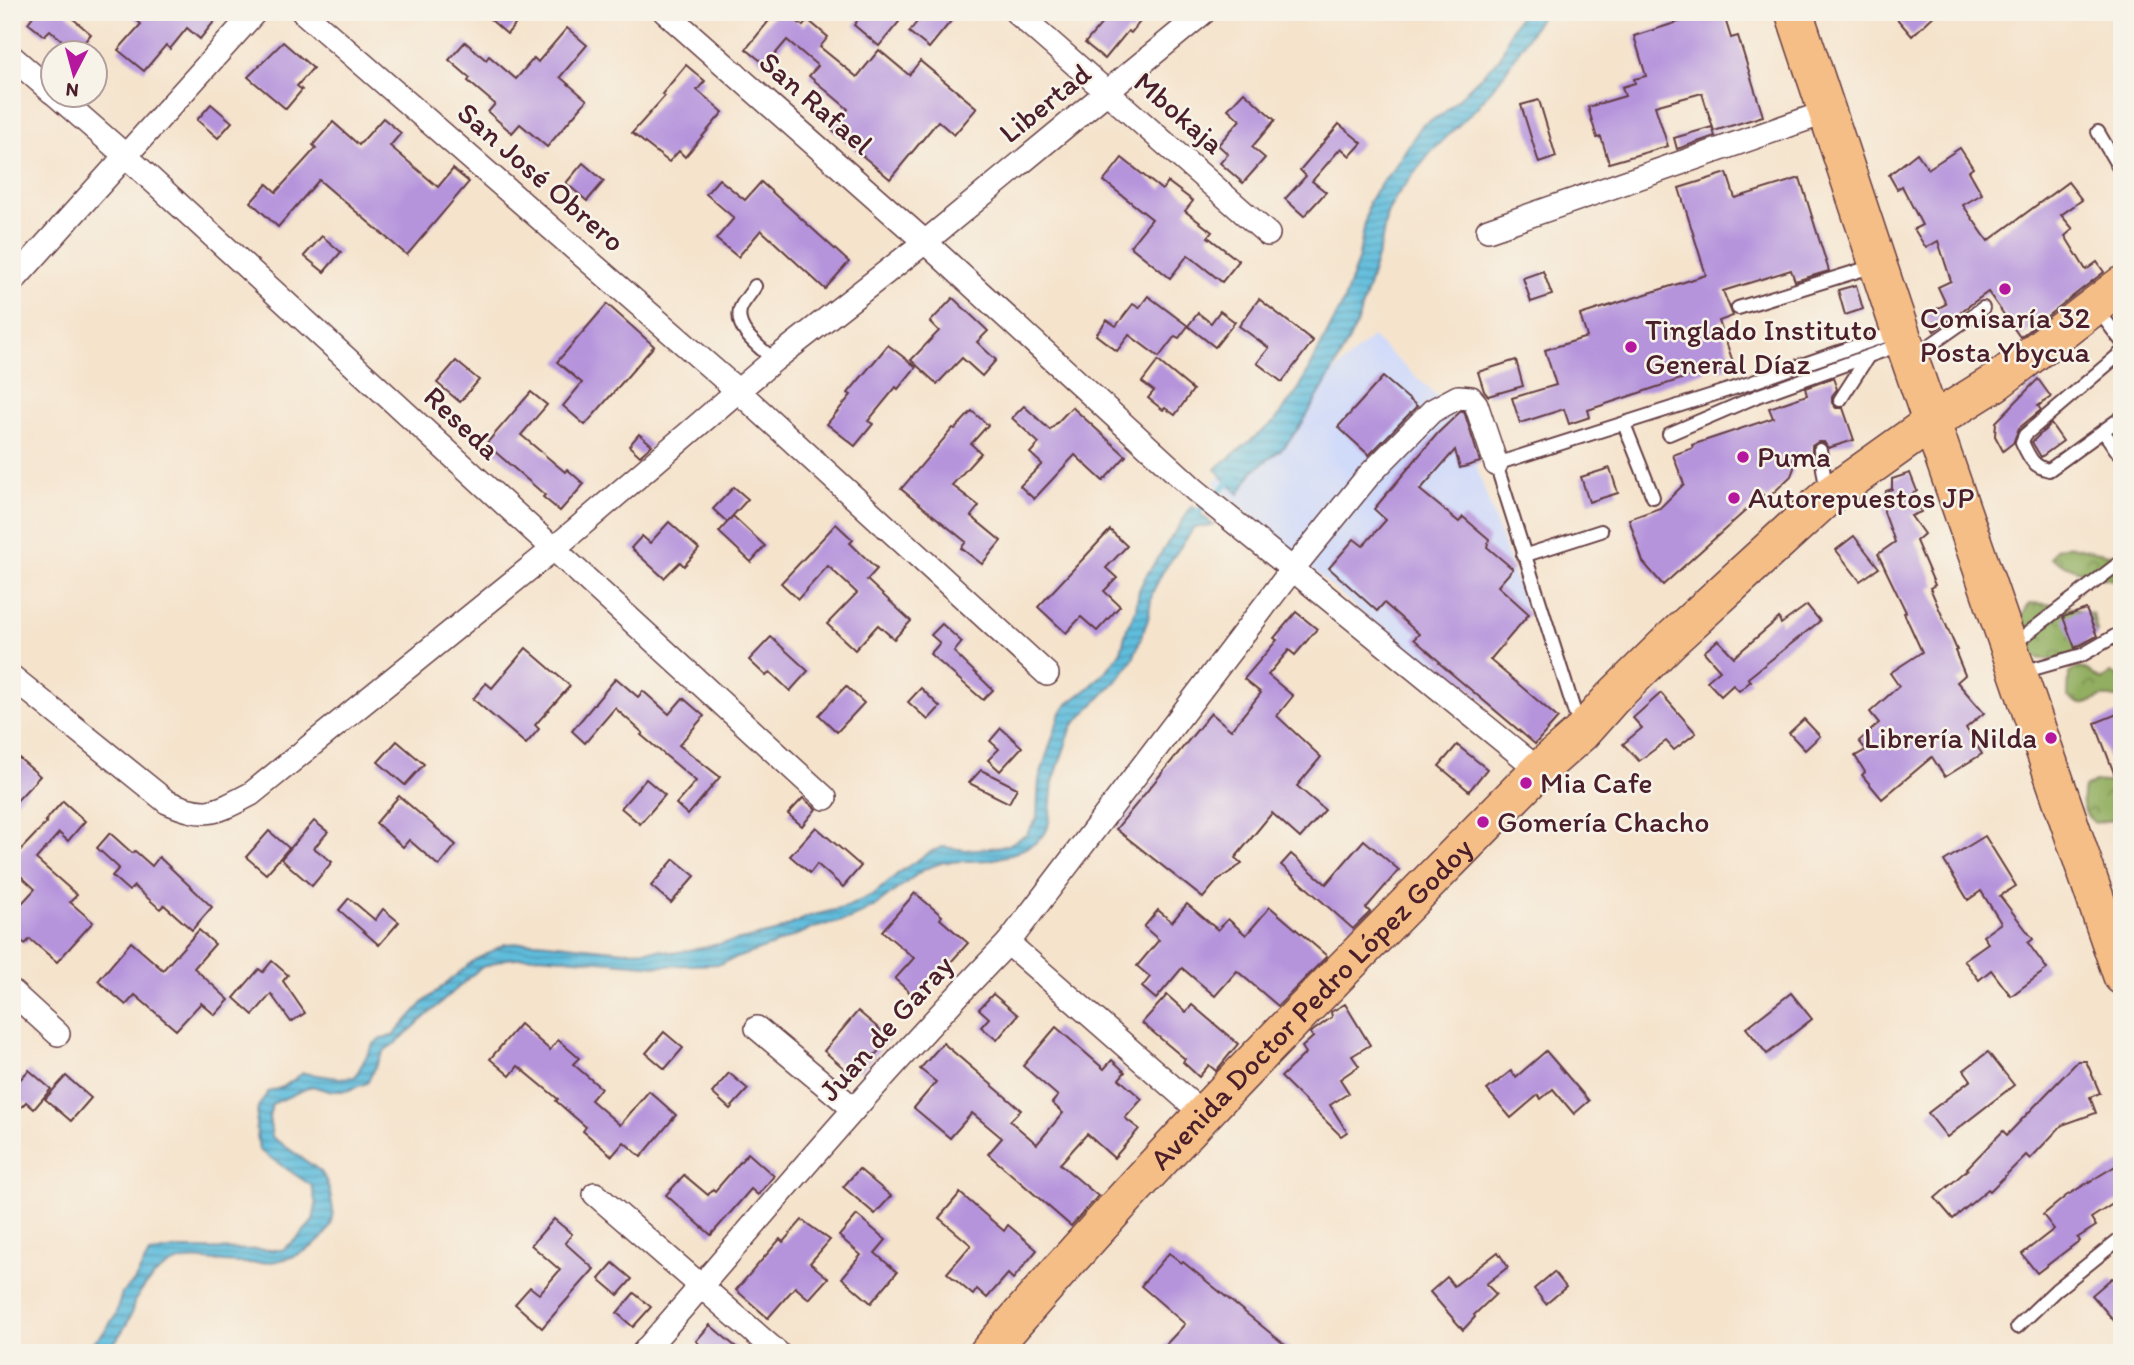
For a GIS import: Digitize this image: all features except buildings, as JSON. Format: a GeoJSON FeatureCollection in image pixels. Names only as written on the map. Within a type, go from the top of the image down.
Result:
{"type":"FeatureCollection","features":[{"type":"Feature","properties":{"kind":"main road"},"geometry":{"type":"LineString","coordinates":[[1794,12],[2122,976]]}},
{"type":"Feature","properties":{"kind":"main road","name":"Avenida Doctor Pedro López Godoy"},"geometry":{"type":"LineString","coordinates":[[988,1353],[1203,1114],[1671,640],[1827,497],[1932,422],[1996,382],[2108,296]]}},
{"type":"Feature","properties":{"kind":"street"},"geometry":{"type":"LineString","coordinates":[[12,282],[255,12]]}},
{"type":"Feature","properties":{"kind":"street","name":"San José Obrero"},"geometry":{"type":"LineString","coordinates":[[303,12],[737,390],[1047,674]]}},
{"type":"Feature","properties":{"kind":"street","name":"San Rafael"},"geometry":{"type":"LineString","coordinates":[[665,12],[925,242],[1220,512],[1539,771]]}},
{"type":"Feature","properties":{"kind":"street","name":"Mbokaja"},"geometry":{"type":"LineString","coordinates":[[1016,12],[1268,234]]}},
{"type":"Feature","properties":{"kind":"street","name":"Libertad"},"geometry":{"type":"LineString","coordinates":[[12,677],[167,802],[191,812],[218,811],[251,794],[553,549],[737,390],[925,242],[1203,12]]}},
{"type":"Feature","properties":{"kind":"street","name":"Reseda"},"geometry":{"type":"LineString","coordinates":[[12,57],[38,79]]}},
{"type":"Feature","properties":{"kind":"street","name":"Reseda"},"geometry":{"type":"LineString","coordinates":[[71,108],[825,798]]}},
{"type":"Feature","properties":{"kind":"street"},"geometry":{"type":"LineString","coordinates":[[1488,230],[1827,112]]}},
{"type":"Feature","properties":{"kind":"street","name":"Juan de Garay"},"geometry":{"type":"LineString","coordinates":[[643,1353],[926,1028],[1008,943],[1291,571],[1369,475],[1432,411],[1458,397],[1471,398],[1476,404],[1496,464]]}},
{"type":"Feature","properties":{"kind":"street"},"geometry":{"type":"LineString","coordinates":[[1008,943],[1203,1114]]}},
{"type":"Feature","properties":{"kind":"street"},"geometry":{"type":"LineString","coordinates":[[12,992],[58,1034]]}},
{"type":"Feature","properties":{"kind":"street"},"geometry":{"type":"LineString","coordinates":[[757,1028],[854,1109]]}},
{"type":"Feature","properties":{"kind":"street"},"geometry":{"type":"LineString","coordinates":[[595,1194],[778,1353]]}},
{"type":"Feature","properties":{"kind":"lane"},"geometry":{"type":"LineString","coordinates":[[2098,132],[2122,173]]}},
{"type":"Feature","properties":{"kind":"lane"},"geometry":{"type":"LineString","coordinates":[[1738,308],[1878,264]]}},
{"type":"Feature","properties":{"kind":"lane"},"geometry":{"type":"LineString","coordinates":[[755,286],[740,308],[739,321],[755,343],[774,360]]}},
{"type":"Feature","properties":{"kind":"lane"},"geometry":{"type":"LineString","coordinates":[[2108,296],[2122,342]]}},
{"type":"Feature","properties":{"kind":"lane"},"geometry":{"type":"LineString","coordinates":[[1669,434],[1760,395],[1906,344],[1983,308]]}},
{"type":"Feature","properties":{"kind":"lane"},"geometry":{"type":"LineString","coordinates":[[1581,733],[1496,464],[1624,424],[1906,344]]}},
{"type":"Feature","properties":{"kind":"lane"},"geometry":{"type":"LineString","coordinates":[[2122,352],[2025,435],[2022,442],[2033,463],[2039,468],[2049,470],[2122,417]]}},
{"type":"Feature","properties":{"kind":"lane"},"geometry":{"type":"LineString","coordinates":[[1840,400],[1867,358]]}},
{"type":"Feature","properties":{"kind":"lane"},"geometry":{"type":"LineString","coordinates":[[1624,424],[1653,497]]}},
{"type":"Feature","properties":{"kind":"lane"},"geometry":{"type":"LineString","coordinates":[[2103,431],[2122,458]]}},
{"type":"Feature","properties":{"kind":"lane"},"geometry":{"type":"LineString","coordinates":[[1820,450],[1827,497]]}},
{"type":"Feature","properties":{"kind":"lane"},"geometry":{"type":"LineString","coordinates":[[1523,555],[1601,531]]}},
{"type":"Feature","properties":{"kind":"lane"},"geometry":{"type":"LineString","coordinates":[[2014,660],[2122,561]]}},
{"type":"Feature","properties":{"kind":"lane"},"geometry":{"type":"LineString","coordinates":[[2014,660],[2082,655],[2122,632]]}},
{"type":"Feature","properties":{"kind":"lane"},"geometry":{"type":"LineString","coordinates":[[2017,1327],[2056,1290],[2122,1237]]}},
{"type":"Feature","properties":{"kind":"shaded area"},"geometry":{"type":"Polygon","coordinates":[[[1372,337],[1443,401],[1455,403],[1526,611],[1458,697],[1213,482],[1372,337]]]}},
{"type":"Feature","properties":{"kind":"green space"},"geometry":{"type":"Polygon","coordinates":[[[2071,546],[2109,554],[2122,552],[2122,580],[2086,573],[2051,558],[2056,549],[2071,546]]]}},
{"type":"Feature","properties":{"kind":"green space"},"geometry":{"type":"Polygon","coordinates":[[[2031,603],[2062,605],[2093,614],[2097,632],[2064,659],[2032,657],[2023,636],[2021,622],[2031,603]]]}},
{"type":"Feature","properties":{"kind":"green space"},"geometry":{"type":"Polygon","coordinates":[[[2079,667],[2101,680],[2111,673],[2122,677],[2122,699],[2104,697],[2084,704],[2068,697],[2069,673],[2079,667]]]}},
{"type":"Feature","properties":{"kind":"green space"},"geometry":{"type":"Polygon","coordinates":[[[2095,782],[2109,782],[2120,786],[2122,818],[2095,823],[2087,816],[2083,803],[2084,788],[2095,782]]]}},
{"type":"Feature","properties":{"kind":"water"},"geometry":{"type":"Polygon","coordinates":[[[1523,12],[1547,12],[1541,16],[1504,74],[1477,107],[1432,151],[1397,195],[1387,213],[1381,244],[1356,326],[1336,365],[1303,422],[1284,447],[1253,471],[1239,494],[1215,469],[1275,421],[1300,387],[1343,303],[1358,260],[1369,202],[1376,190],[1422,125],[1443,114],[1500,58],[1512,27],[1523,12]]]}},
{"type":"Feature","properties":{"kind":"water"},"geometry":{"type":"Polygon","coordinates":[[[1192,506],[1213,525],[1194,528],[1162,573],[1152,593],[1148,619],[1133,659],[1120,677],[1072,726],[1053,782],[1046,832],[1034,844],[1010,855],[990,860],[944,862],[924,869],[874,907],[850,919],[813,928],[719,964],[659,966],[539,956],[505,959],[480,968],[385,1050],[367,1083],[346,1091],[329,1091],[312,1086],[272,1104],[269,1117],[272,1137],[320,1171],[328,1185],[333,1219],[321,1239],[300,1254],[276,1261],[250,1263],[189,1260],[168,1266],[153,1277],[141,1291],[126,1325],[108,1353],[87,1353],[115,1316],[122,1293],[134,1282],[149,1254],[174,1249],[282,1250],[297,1239],[313,1221],[316,1205],[312,1186],[259,1150],[256,1125],[258,1107],[268,1092],[283,1087],[303,1073],[338,1078],[355,1077],[373,1045],[381,1038],[393,1036],[424,1002],[473,961],[505,944],[538,942],[623,951],[661,950],[674,953],[745,939],[775,932],[810,916],[847,907],[874,894],[901,871],[930,852],[943,847],[966,850],[998,847],[1008,845],[1026,835],[1037,818],[1039,780],[1060,714],[1108,669],[1121,651],[1136,609],[1139,590],[1192,506]]]}},
{"type":"Feature","properties":{"kind":"waterway"},"geometry":{"type":"LineString","coordinates":[[1194,516],[1234,477]]}},
{"type":"Feature","properties":{"kind":"place","name":"Comisaría 32 Posta Ybycua"},"geometry":{"type":"Point","coordinates":[2005,289]}},
{"type":"Feature","properties":{"kind":"place","name":"Tinglado Instituto General Díaz"},"geometry":{"type":"Point","coordinates":[1631,347]}},
{"type":"Feature","properties":{"kind":"place","name":"Puma"},"geometry":{"type":"Point","coordinates":[1743,457]}},
{"type":"Feature","properties":{"kind":"place","name":"Autorepuestos JP"},"geometry":{"type":"Point","coordinates":[1734,498]}},
{"type":"Feature","properties":{"kind":"place","name":"Librería Nilda"},"geometry":{"type":"Point","coordinates":[2051,738]}},
{"type":"Feature","properties":{"kind":"place","name":"Mia Cafe"},"geometry":{"type":"Point","coordinates":[1526,783]}},
{"type":"Feature","properties":{"kind":"place","name":"Gomería Chacho"},"geometry":{"type":"Point","coordinates":[1483,822]}}]}
